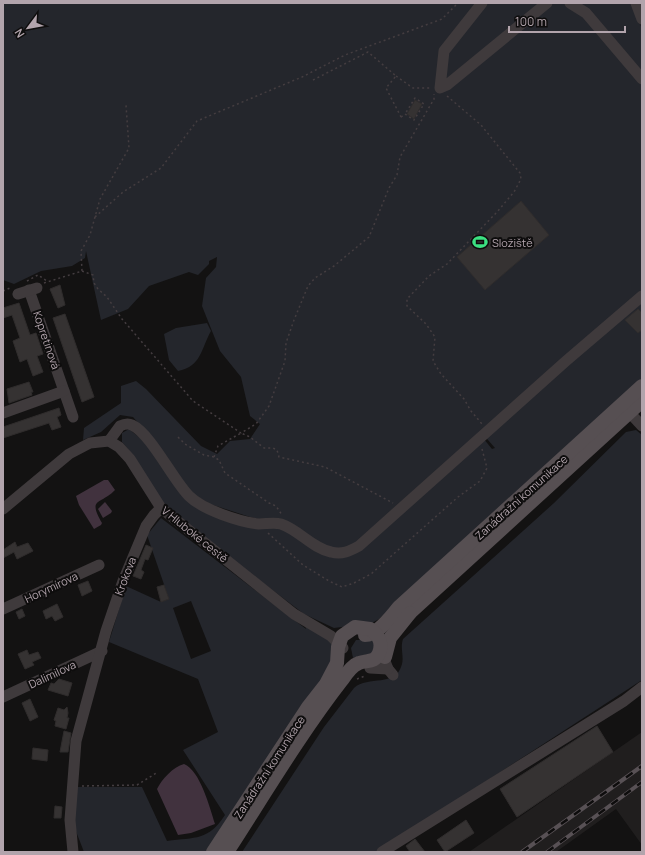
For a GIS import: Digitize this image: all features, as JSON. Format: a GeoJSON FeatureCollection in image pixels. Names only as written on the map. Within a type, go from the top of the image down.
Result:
{"type":"FeatureCollection","features":[{"type":"Feature","properties":{"kind":"main road","name":"Zanádražní komunikace"},"geometry":{"type":"LineString","coordinates":[[381,651],[386,632],[405,610],[642,386]]}},
{"type":"Feature","properties":{"kind":"main road","name":"Zanádražní komunikace"},"geometry":{"type":"LineString","coordinates":[[381,651],[374,626],[405,610],[642,401]]}},
{"type":"Feature","properties":{"kind":"main road"},"geometry":{"type":"LineString","coordinates":[[364,670],[348,660],[343,649],[347,631],[355,627],[381,651]]}},
{"type":"Feature","properties":{"kind":"main road"},"geometry":{"type":"LineString","coordinates":[[343,649],[347,641],[352,636],[361,634],[368,635],[381,651]]}},
{"type":"Feature","properties":{"kind":"main road","name":"Zanádražní komunikace"},"geometry":{"type":"LineString","coordinates":[[227,852],[344,665],[343,649]]}},
{"type":"Feature","properties":{"kind":"main road"},"geometry":{"type":"LineString","coordinates":[[364,670],[361,662],[372,660],[381,651]]}},
{"type":"Feature","properties":{"kind":"main road","name":"Zanádražní komunikace"},"geometry":{"type":"LineString","coordinates":[[213,852],[308,707],[342,678],[364,670]]}},
{"type":"Feature","properties":{"kind":"street"},"geometry":{"type":"LineString","coordinates":[[482,3],[444,50],[437,88],[447,85],[547,3]]}},
{"type":"Feature","properties":{"kind":"street"},"geometry":{"type":"LineString","coordinates":[[570,3],[586,13],[642,80]]}},
{"type":"Feature","properties":{"kind":"street"},"geometry":{"type":"LineString","coordinates":[[636,3],[642,18]]}},
{"type":"Feature","properties":{"kind":"street"},"geometry":{"type":"LineString","coordinates":[[18,294],[31,286]]}},
{"type":"Feature","properties":{"kind":"street","name":"Kopretinová"},"geometry":{"type":"LineString","coordinates":[[31,286],[73,416]]}},
{"type":"Feature","properties":{"kind":"street"},"geometry":{"type":"LineString","coordinates":[[3,509],[57,463],[76,450],[90,443],[109,441],[120,426],[132,425],[146,437],[186,492],[197,502],[230,516],[259,524],[279,523],[291,528],[320,548],[331,552],[342,553],[351,551],[360,546],[487,430],[642,296]]}},
{"type":"Feature","properties":{"kind":"street"},"geometry":{"type":"LineString","coordinates":[[3,413],[64,390]]}},
{"type":"Feature","properties":{"kind":"street"},"geometry":{"type":"LineString","coordinates":[[630,412],[642,426]]}},
{"type":"Feature","properties":{"kind":"street","name":"V Hluboké cestě"},"geometry":{"type":"LineString","coordinates":[[109,441],[127,455],[161,508],[294,614],[324,630],[343,649]]}},
{"type":"Feature","properties":{"kind":"street","name":"Krokova"},"geometry":{"type":"LineString","coordinates":[[73,852],[70,820],[76,741],[102,651],[106,631],[123,581],[146,526],[154,514],[161,508]]}},
{"type":"Feature","properties":{"kind":"street","name":"Horymírova"},"geometry":{"type":"LineString","coordinates":[[3,609],[99,565]]}},
{"type":"Feature","properties":{"kind":"street","name":"V Hluboké cestě"},"geometry":{"type":"LineString","coordinates":[[324,630],[335,632],[347,631]]}},
{"type":"Feature","properties":{"kind":"street","name":"Dalimilova"},"geometry":{"type":"LineString","coordinates":[[3,697],[102,651]]}},
{"type":"Feature","properties":{"kind":"street"},"geometry":{"type":"LineString","coordinates":[[364,670],[381,651]]}},
{"type":"Feature","properties":{"kind":"street"},"geometry":{"type":"LineString","coordinates":[[382,852],[624,701],[642,687]]}},
{"type":"Feature","properties":{"kind":"path"},"geometry":{"type":"LineString","coordinates":[[95,217],[123,192],[161,168],[197,121],[302,77],[345,55],[442,19],[458,3]]}},
{"type":"Feature","properties":{"kind":"path"},"geometry":{"type":"LineString","coordinates":[[313,80],[368,52],[396,76],[413,88],[437,88],[482,125],[520,173],[521,179],[514,192],[497,212],[447,264],[429,276],[407,299],[407,306],[426,324],[435,337],[433,361],[441,374],[464,399],[471,411],[487,430]]}},
{"type":"Feature","properties":{"kind":"path"},"geometry":{"type":"LineString","coordinates":[[396,76],[386,88],[400,118],[405,114],[415,98],[424,104],[414,120],[405,114]]}},
{"type":"Feature","properties":{"kind":"path"},"geometry":{"type":"LineString","coordinates":[[214,456],[218,446],[256,424],[269,406],[285,361],[286,343],[308,286],[315,278],[334,266],[369,237],[389,188],[397,175],[400,157],[434,99],[437,88]]}},
{"type":"Feature","properties":{"kind":"path"},"geometry":{"type":"LineString","coordinates":[[82,271],[81,251],[90,235],[100,199],[129,148],[126,105]]}},
{"type":"Feature","properties":{"kind":"path"},"geometry":{"type":"LineString","coordinates":[[31,286],[82,271],[93,275],[94,283],[98,289],[107,297],[122,319],[193,401],[241,433],[250,437],[264,448],[273,448],[276,450],[279,457],[325,467],[393,502],[396,513]]}},
{"type":"Feature","properties":{"kind":"path"},"geometry":{"type":"LineString","coordinates":[[31,286],[38,275],[48,281]]}},
{"type":"Feature","properties":{"kind":"path"},"geometry":{"type":"LineString","coordinates":[[178,437],[185,444],[204,456],[214,456],[225,473],[269,503],[276,506],[291,528]]}},
{"type":"Feature","properties":{"kind":"path"},"geometry":{"type":"LineString","coordinates":[[352,682],[360,677],[364,670]]}},
{"type":"Feature","properties":{"kind":"path"},"geometry":{"type":"LineString","coordinates":[[72,786],[137,785],[158,772]]}},
{"type":"Feature","properties":{"kind":"shaded area"},"geometry":{"type":"Polygon","coordinates":[[[3,3],[476,3],[473,7],[488,3],[632,3],[642,29],[642,378],[379,619],[372,623],[334,628],[304,614],[187,525],[160,499],[122,442],[122,433],[129,429],[146,443],[187,499],[279,528],[344,557],[483,438],[492,449],[495,448],[481,432],[351,547],[339,549],[323,546],[292,524],[277,518],[259,519],[250,517],[210,504],[190,492],[153,440],[133,417],[120,415],[101,432],[83,440],[84,428],[121,403],[121,386],[136,381],[146,389],[201,446],[217,454],[230,441],[250,439],[260,424],[250,416],[241,377],[220,351],[202,306],[206,278],[216,267],[217,257],[209,261],[209,264],[198,275],[189,272],[149,286],[128,309],[101,320],[86,251],[85,258],[72,266],[41,271],[14,284],[3,280],[3,3]]]}},
{"type":"Feature","properties":{"kind":"shaded area"},"geometry":{"type":"Polygon","coordinates":[[[207,323],[211,331],[196,361],[186,369],[178,371],[169,360],[164,334],[176,328],[207,323]]]}},
{"type":"Feature","properties":{"kind":"shaded area"},"geometry":{"type":"Polygon","coordinates":[[[636,430],[642,435],[642,680],[377,852],[242,852],[324,727],[354,688],[360,684],[388,679],[394,676],[399,671],[402,664],[403,639],[554,503],[626,432],[636,430]]]}},
{"type":"Feature","properties":{"kind":"shaded area"},"geometry":{"type":"Polygon","coordinates":[[[104,480],[108,480],[115,490],[96,505],[98,515],[102,523],[94,529],[79,505],[76,496],[104,480]]]}},
{"type":"Feature","properties":{"kind":"shaded area"},"geometry":{"type":"Polygon","coordinates":[[[105,502],[112,511],[103,518],[98,509],[105,502]]]}},
{"type":"Feature","properties":{"kind":"shaded area"},"geometry":{"type":"Polygon","coordinates":[[[161,518],[306,629],[304,622],[334,642],[334,661],[207,852],[84,852],[72,821],[76,787],[142,787],[167,841],[194,838],[207,834],[225,815],[183,750],[218,732],[198,679],[109,642],[126,586],[161,602],[169,599],[147,535],[161,518]],[[191,601],[173,608],[191,659],[211,651],[191,601]]]}},
{"type":"Feature","properties":{"kind":"shaded area"},"geometry":{"type":"Polygon","coordinates":[[[356,640],[369,640],[375,642],[373,653],[353,658],[351,648],[356,640]]]}},
{"type":"Feature","properties":{"kind":"shaded area"},"geometry":{"type":"Polygon","coordinates":[[[642,732],[642,845],[616,809],[556,852],[469,852],[642,732]]]}},
{"type":"Feature","properties":{"kind":"shaded area"},"geometry":{"type":"Polygon","coordinates":[[[184,764],[190,768],[200,781],[215,824],[191,833],[178,835],[157,789],[168,774],[184,764]]]}},
{"type":"Feature","properties":{"kind":"building"},"geometry":{"type":"Polygon","coordinates":[[[415,100],[422,104],[414,119],[407,114],[415,100]]]}},
{"type":"Feature","properties":{"kind":"building"},"geometry":{"type":"Polygon","coordinates":[[[521,201],[549,235],[485,290],[457,257],[521,201]]]}},
{"type":"Feature","properties":{"kind":"building"},"geometry":{"type":"Polygon","coordinates":[[[60,285],[65,305],[58,308],[50,289],[60,285]]]}},
{"type":"Feature","properties":{"kind":"building"},"geometry":{"type":"Polygon","coordinates":[[[19,303],[30,335],[36,333],[43,354],[37,356],[43,372],[33,376],[27,359],[20,362],[13,341],[20,338],[12,315],[3,318],[3,308],[19,303]]]}},
{"type":"Feature","properties":{"kind":"building"},"geometry":{"type":"Polygon","coordinates":[[[638,309],[642,313],[642,330],[638,333],[625,320],[638,309]]]}},
{"type":"Feature","properties":{"kind":"building"},"geometry":{"type":"Polygon","coordinates":[[[65,314],[94,397],[82,402],[53,318],[65,314]]]}},
{"type":"Feature","properties":{"kind":"building"},"geometry":{"type":"Polygon","coordinates":[[[29,382],[33,392],[31,392],[32,395],[9,403],[7,389],[29,382]]]}},
{"type":"Feature","properties":{"kind":"building"},"geometry":{"type":"Polygon","coordinates":[[[59,408],[61,415],[57,417],[61,427],[52,430],[49,423],[3,438],[3,427],[59,408]]]}},
{"type":"Feature","properties":{"kind":"building"},"geometry":{"type":"Polygon","coordinates":[[[15,542],[17,547],[28,543],[33,551],[17,559],[14,552],[3,558],[3,550],[15,542]]]}},
{"type":"Feature","properties":{"kind":"building"},"geometry":{"type":"Polygon","coordinates":[[[146,545],[153,548],[148,560],[145,559],[141,570],[144,572],[141,579],[133,576],[146,545]]]}},
{"type":"Feature","properties":{"kind":"building"},"geometry":{"type":"Polygon","coordinates":[[[88,581],[92,591],[82,596],[78,585],[88,581]]]}},
{"type":"Feature","properties":{"kind":"building"},"geometry":{"type":"Polygon","coordinates":[[[164,585],[169,599],[161,602],[157,587],[164,585]]]}},
{"type":"Feature","properties":{"kind":"building"},"geometry":{"type":"Polygon","coordinates":[[[57,604],[63,617],[55,621],[52,616],[46,619],[43,611],[57,604]]]}},
{"type":"Feature","properties":{"kind":"building"},"geometry":{"type":"Polygon","coordinates":[[[22,609],[25,616],[19,619],[16,612],[22,609]]]}},
{"type":"Feature","properties":{"kind":"building"},"geometry":{"type":"Polygon","coordinates":[[[27,650],[29,655],[38,652],[41,658],[32,662],[34,665],[25,669],[18,654],[27,650]]]}},
{"type":"Feature","properties":{"kind":"building"},"geometry":{"type":"Polygon","coordinates":[[[59,679],[72,683],[68,696],[48,690],[51,683],[54,684],[59,679]]]}},
{"type":"Feature","properties":{"kind":"building"},"geometry":{"type":"Polygon","coordinates":[[[30,699],[38,717],[30,721],[22,703],[30,699]]]}},
{"type":"Feature","properties":{"kind":"building"},"geometry":{"type":"Polygon","coordinates":[[[67,707],[67,718],[69,718],[66,729],[55,726],[56,721],[54,720],[58,708],[64,710],[67,707]]]}},
{"type":"Feature","properties":{"kind":"building"},"geometry":{"type":"Polygon","coordinates":[[[597,726],[613,752],[517,817],[500,789],[597,726]]]}},
{"type":"Feature","properties":{"kind":"building"},"geometry":{"type":"Polygon","coordinates":[[[64,731],[71,733],[68,752],[60,752],[64,731]]]}},
{"type":"Feature","properties":{"kind":"building"},"geometry":{"type":"Polygon","coordinates":[[[33,748],[48,750],[47,761],[32,759],[33,748]]]}},
{"type":"Feature","properties":{"kind":"building"},"geometry":{"type":"Polygon","coordinates":[[[55,806],[62,807],[61,818],[54,818],[55,806]]]}},
{"type":"Feature","properties":{"kind":"building"},"geometry":{"type":"Polygon","coordinates":[[[466,820],[474,833],[445,852],[437,840],[466,820]]]}},
{"type":"Feature","properties":{"kind":"building"},"geometry":{"type":"Polygon","coordinates":[[[415,839],[425,852],[410,852],[406,846],[415,839]]]}},
{"type":"Feature","properties":{"kind":"railway"},"geometry":{"type":"LineString","coordinates":[[522,852],[642,766]]}},
{"type":"Feature","properties":{"kind":"railway"},"geometry":{"type":"LineString","coordinates":[[547,852],[642,782]]}},
{"type":"Feature","properties":{"kind":"place","name":"Složiště"},"geometry":{"type":"Point","coordinates":[480,242]}}]}
